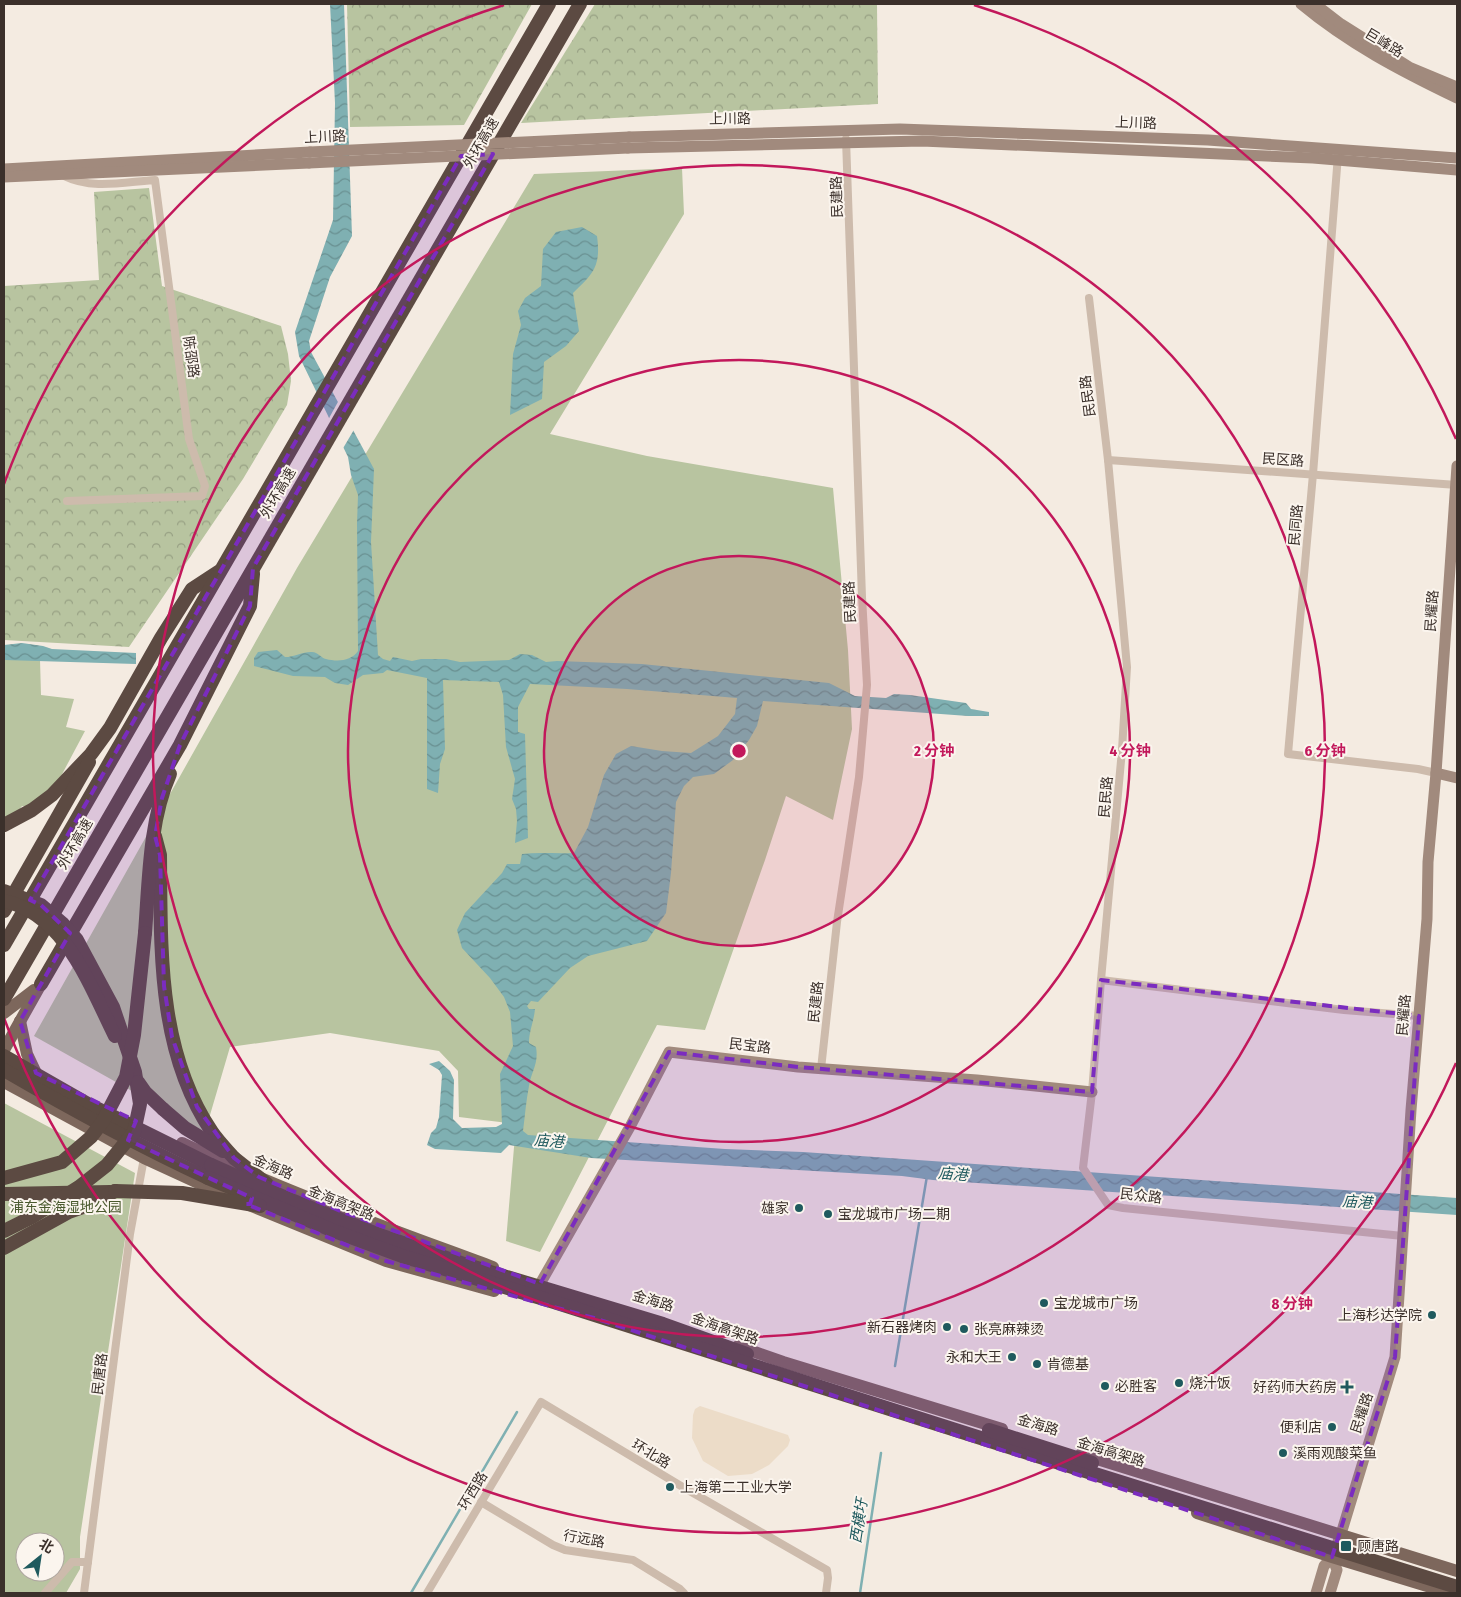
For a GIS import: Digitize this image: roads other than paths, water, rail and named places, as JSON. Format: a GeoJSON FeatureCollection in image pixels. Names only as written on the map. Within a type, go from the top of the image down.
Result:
{"type":"FeatureCollection","features":[{"type":"Feature","properties":{"kind":"highway","name":"外环高速"},"geometry":{"type":"LineString","coordinates":[[4,945],[549,4]]}},
{"type":"Feature","properties":{"kind":"highway","name":"外环高速"},"geometry":{"type":"LineString","coordinates":[[4,999],[580,4]]}},
{"type":"Feature","properties":{"kind":"highway"},"geometry":{"type":"LineString","coordinates":[[41,984],[180,745],[250,606],[253,568]]}},
{"type":"Feature","properties":{"kind":"highway"},"geometry":{"type":"LineString","coordinates":[[4,825],[32,810],[52,795],[91,754],[110,728],[161,638],[192,589],[221,570]]}},
{"type":"Feature","properties":{"kind":"highway"},"geometry":{"type":"LineString","coordinates":[[4,1178],[62,1162],[91,1137],[103,1121],[126,1077],[134,1035],[155,836],[162,798],[177,760],[180,745]]}},
{"type":"Feature","properties":{"kind":"highway"},"geometry":{"type":"LineString","coordinates":[[4,911],[88,766],[91,754]]}},
{"type":"Feature","properties":{"kind":"highway"},"geometry":{"type":"LineString","coordinates":[[155,836],[160,855],[164,986],[172,1037],[184,1080],[213,1133],[234,1158]]}},
{"type":"Feature","properties":{"kind":"highway"},"geometry":{"type":"LineString","coordinates":[[4,891],[41,905],[62,923],[77,940],[113,1007],[135,1072],[140,1104],[134,1132],[107,1165],[79,1187],[32,1217],[4,1232]]}},
{"type":"Feature","properties":{"kind":"highway"},"geometry":{"type":"LineString","coordinates":[[4,900],[39,916],[57,932],[71,949],[119,1044],[132,1075],[145,1092],[185,1128],[234,1158],[286,1198]]}},
{"type":"Feature","properties":{"kind":"highway","name":"金海高架路"},"geometry":{"type":"LineString","coordinates":[[4,1056],[88,1104],[211,1165],[286,1198],[377,1234],[467,1265],[663,1324],[792,1370],[1299,1528],[1455,1587]]}},
{"type":"Feature","properties":{"kind":"highway","name":"金海高架路"},"geometry":{"type":"LineString","coordinates":[[4,1070],[82,1116],[208,1178],[334,1231],[402,1256],[554,1302],[1455,1587]]}},
{"type":"Feature","properties":{"kind":"highway"},"geometry":{"type":"LineString","coordinates":[[4,1248],[69,1212],[89,1205],[115,1191]]}},
{"type":"Feature","properties":{"kind":"highway"},"geometry":{"type":"LineString","coordinates":[[4,1194],[115,1191],[182,1193],[262,1206],[334,1231]]}},
{"type":"Feature","properties":{"kind":"main road"},"geometry":{"type":"LineString","coordinates":[[4,1013],[22,1001],[41,984]]}},
{"type":"Feature","properties":{"kind":"main road"},"geometry":{"type":"LineString","coordinates":[[4,1051],[41,984]]}},
{"type":"Feature","properties":{"kind":"main road"},"geometry":{"type":"LineString","coordinates":[[20,1021],[27,1054],[36,1073]]}},
{"type":"Feature","properties":{"kind":"main road","name":"金海路"},"geometry":{"type":"LineString","coordinates":[[4,1051],[10,1058],[36,1073],[218,1160],[343,1212],[540,1284],[679,1325],[783,1362],[1457,1571]]}},
{"type":"Feature","properties":{"kind":"main road"},"geometry":{"type":"LineString","coordinates":[[7,1087],[144,1158],[210,1189],[386,1261],[594,1318],[1332,1557],[1455,1587]]}},
{"type":"Feature","properties":{"kind":"street","name":"巨峰路"},"geometry":{"type":"LineString","coordinates":[[1301,4],[1317,18],[1375,57],[1457,98]]}},
{"type":"Feature","properties":{"kind":"street","name":"巨峰路"},"geometry":{"type":"LineString","coordinates":[[1315,4],[1341,24],[1409,67],[1457,87]]}},
{"type":"Feature","properties":{"kind":"street","name":"上川路"},"geometry":{"type":"LineString","coordinates":[[4,169],[309,158],[900,129],[1208,140],[1457,170]]}},
{"type":"Feature","properties":{"kind":"street","name":"民建路"},"geometry":{"type":"LineString","coordinates":[[821,1069],[837,922],[859,777],[867,685],[862,597],[847,143],[844,132]]}},
{"type":"Feature","properties":{"kind":"street","name":"上川路"},"geometry":{"type":"LineString","coordinates":[[629,142],[847,143],[922,141],[1457,158]]}},
{"type":"Feature","properties":{"kind":"street","name":"民同路"},"geometry":{"type":"LineString","coordinates":[[1338,155],[1313,474],[1288,754],[1418,769],[1436,773]]}},
{"type":"Feature","properties":{"kind":"street","name":"上川路"},"geometry":{"type":"LineString","coordinates":[[4,177],[62,175],[309,158]]}},
{"type":"Feature","properties":{"kind":"street","name":"陈邵路"},"geometry":{"type":"LineString","coordinates":[[62,175],[71,180],[97,185],[155,180],[189,439],[205,486],[202,496],[67,501]]}},
{"type":"Feature","properties":{"kind":"street","name":"民民路"},"geometry":{"type":"LineString","coordinates":[[1089,298],[1108,460],[1127,667],[1122,750],[1101,980]]}},
{"type":"Feature","properties":{"kind":"street","name":"民区路"},"geometry":{"type":"LineString","coordinates":[[1108,460],[1457,485]]}},
{"type":"Feature","properties":{"kind":"street","name":"民耀路"},"geometry":{"type":"LineString","coordinates":[[1332,1557],[1341,1534],[1395,1357],[1427,919],[1428,862],[1457,466]]}},
{"type":"Feature","properties":{"kind":"street"},"geometry":{"type":"LineString","coordinates":[[1436,773],[1457,778]]}},
{"type":"Feature","properties":{"kind":"street"},"geometry":{"type":"LineString","coordinates":[[1101,980],[1344,1010],[1419,1016]]}},
{"type":"Feature","properties":{"kind":"street","name":"民众路"},"geometry":{"type":"LineString","coordinates":[[1101,980],[1092,1092],[1082,1168],[1108,1204],[1123,1208],[1403,1236]]}},
{"type":"Feature","properties":{"kind":"street","name":"民宝路"},"geometry":{"type":"LineString","coordinates":[[540,1284],[669,1052],[821,1069],[977,1080],[1092,1092]]}},
{"type":"Feature","properties":{"kind":"street","name":"民唐路"},"geometry":{"type":"LineString","coordinates":[[84,1593],[130,1234],[144,1158]]}},
{"type":"Feature","properties":{"kind":"street","name":"环西路"},"geometry":{"type":"LineString","coordinates":[[427,1593],[541,1402]]}},
{"type":"Feature","properties":{"kind":"street","name":"环北路"},"geometry":{"type":"LineString","coordinates":[[541,1402],[681,1486],[827,1570],[826,1593]]}},
{"type":"Feature","properties":{"kind":"street","name":"行远路"},"geometry":{"type":"LineString","coordinates":[[481,1502],[553,1546],[565,1550],[633,1560],[684,1593]]}},
{"type":"Feature","properties":{"kind":"street"},"geometry":{"type":"LineString","coordinates":[[1316,1593],[1324,1566],[1332,1557],[1337,1570],[1330,1593]]}},
{"type":"Feature","properties":{"kind":"street"},"geometry":{"type":"LineString","coordinates":[[45,1593],[72,1562],[88,1562]]}},
{"type":"Feature","properties":{"kind":"water","name":"庙港"},"geometry":{"type":"Polygon","coordinates":[[[330,4],[344,4],[352,236],[330,277],[309,341],[311,352],[374,469],[371,542],[378,655],[390,661],[393,657],[412,661],[446,659],[460,662],[509,660],[520,654],[532,655],[546,662],[642,664],[829,683],[855,696],[886,698],[894,694],[910,695],[966,703],[971,709],[989,712],[989,716],[968,716],[763,701],[757,726],[749,740],[733,760],[714,774],[693,777],[684,786],[676,802],[666,913],[647,941],[588,956],[570,968],[538,1002],[531,1001],[527,1006],[529,1009],[535,1009],[529,1043],[536,1047],[537,1053],[528,1092],[523,1131],[528,1135],[725,1149],[803,1152],[1457,1198],[1457,1215],[933,1180],[902,1176],[591,1158],[509,1145],[501,1153],[435,1149],[427,1145],[431,1133],[436,1128],[439,1117],[442,1075],[439,1070],[429,1064],[439,1061],[450,1071],[454,1080],[453,1119],[462,1128],[496,1127],[502,1124],[500,1074],[513,1046],[510,1012],[504,997],[490,978],[462,948],[457,930],[465,913],[502,873],[507,864],[520,864],[522,854],[574,853],[588,827],[604,775],[616,754],[631,746],[691,753],[718,736],[735,714],[737,698],[627,689],[530,684],[518,707],[518,732],[525,734],[528,838],[515,843],[517,821],[516,809],[512,799],[515,779],[506,747],[503,695],[499,682],[443,680],[445,749],[440,764],[438,793],[427,789],[427,678],[387,670],[383,673],[363,675],[348,685],[335,683],[325,677],[293,676],[254,666],[254,658],[258,652],[277,650],[285,657],[312,652],[326,659],[340,660],[352,657],[358,651],[358,495],[351,475],[348,457],[299,356],[295,332],[333,220],[335,103],[330,4]]]}},
{"type":"Feature","properties":{"kind":"water"},"geometry":{"type":"Polygon","coordinates":[[[582,227],[597,236],[598,255],[591,274],[573,293],[579,331],[566,346],[544,362],[542,399],[510,415],[513,354],[521,325],[518,311],[525,298],[541,286],[543,249],[556,232],[582,227]]]}},
{"type":"Feature","properties":{"kind":"water"},"geometry":{"type":"Polygon","coordinates":[[[22,643],[52,649],[136,653],[136,664],[4,660],[4,645],[22,643]]]}},
{"type":"Feature","properties":{"kind":"waterway"},"geometry":{"type":"LineString","coordinates":[[895,1366],[927,1176]]}},
{"type":"Feature","properties":{"kind":"waterway"},"geometry":{"type":"LineString","coordinates":[[411,1593],[517,1412]]}},
{"type":"Feature","properties":{"kind":"waterway","name":"西横圩"},"geometry":{"type":"LineString","coordinates":[[860,1593],[881,1453]]}},
{"type":"Feature","properties":{"kind":"place","name":"雄家"},"geometry":{"type":"Point","coordinates":[799,1208]}},
{"type":"Feature","properties":{"kind":"place","name":"宝龙城市广场二期"},"geometry":{"type":"Point","coordinates":[828,1214]}},
{"type":"Feature","properties":{"kind":"place","name":"宝龙城市广场"},"geometry":{"type":"Point","coordinates":[1044,1303]}},
{"type":"Feature","properties":{"kind":"place","name":"上海杉达学院"},"geometry":{"type":"Point","coordinates":[1432,1315]}},
{"type":"Feature","properties":{"kind":"place","name":"新石器烤肉"},"geometry":{"type":"Point","coordinates":[947,1327]}},
{"type":"Feature","properties":{"kind":"place","name":"张亮麻辣烫"},"geometry":{"type":"Point","coordinates":[964,1329]}},
{"type":"Feature","properties":{"kind":"place","name":"永和大王"},"geometry":{"type":"Point","coordinates":[1012,1357]}},
{"type":"Feature","properties":{"kind":"place","name":"肯德基"},"geometry":{"type":"Point","coordinates":[1037,1364]}},
{"type":"Feature","properties":{"kind":"place","name":"烧汁饭"},"geometry":{"type":"Point","coordinates":[1179,1383]}},
{"type":"Feature","properties":{"kind":"place","name":"必胜客"},"geometry":{"type":"Point","coordinates":[1105,1386]}},
{"type":"Feature","properties":{"kind":"place","name":"好药师大药房"},"geometry":{"type":"Point","coordinates":[1347,1387]}},
{"type":"Feature","properties":{"kind":"place","name":"便利店"},"geometry":{"type":"Point","coordinates":[1332,1427]}},
{"type":"Feature","properties":{"kind":"place","name":"溪雨观酸菜鱼"},"geometry":{"type":"Point","coordinates":[1283,1453]}},
{"type":"Feature","properties":{"kind":"place","name":"上海第二工业大学"},"geometry":{"type":"Point","coordinates":[670,1487]}},
{"type":"Feature","properties":{"kind":"place","name":"顾唐路"},"geometry":{"type":"Point","coordinates":[1346,1546]}},
{"type":"Feature","properties":{"kind":"park label","name":"浦东金海湿地公园"},"geometry":{"type":"Point","coordinates":[66,1207]}}]}
